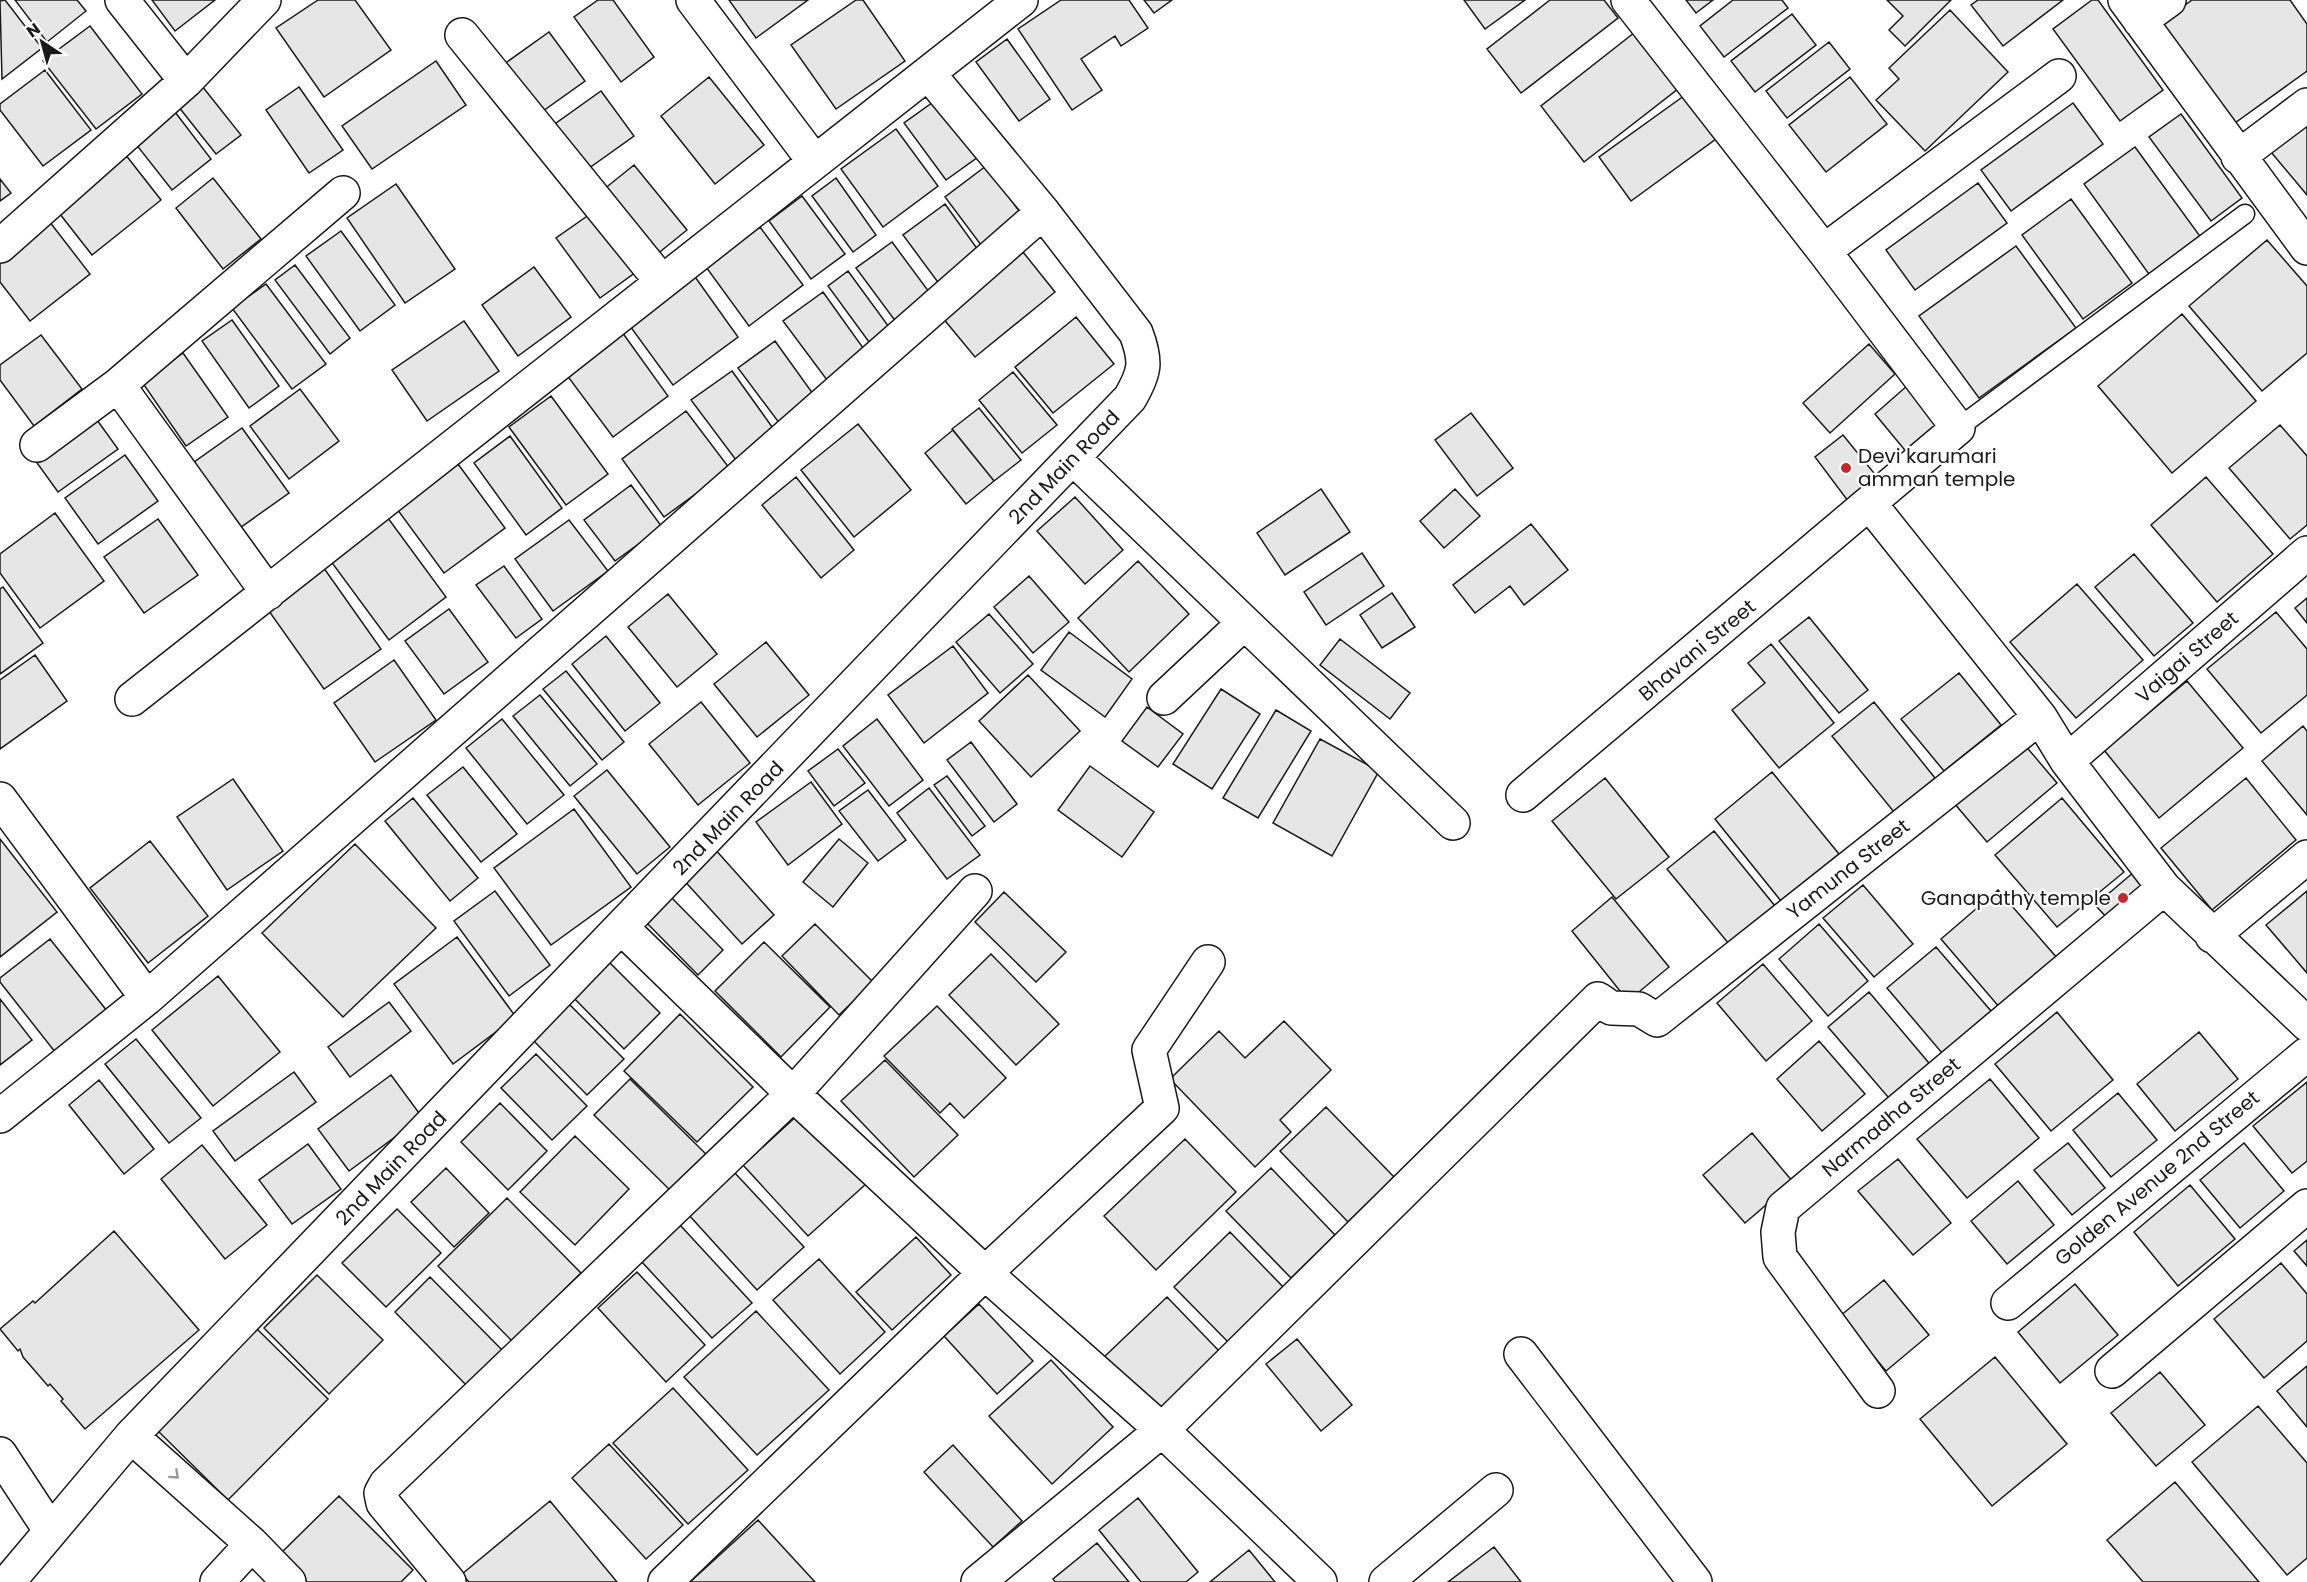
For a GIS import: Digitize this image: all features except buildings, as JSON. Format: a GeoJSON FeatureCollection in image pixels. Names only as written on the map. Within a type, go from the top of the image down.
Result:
{"type":"FeatureCollection","features":[{"type":"Feature","properties":{"kind":"street"},"geometry":{"type":"LineString","coordinates":[[122,0],[186,81]]}},
{"type":"Feature","properties":{"kind":"street"},"geometry":{"type":"LineString","coordinates":[[0,246],[186,81],[264,0]]}},
{"type":"Feature","properties":{"kind":"street"},"geometry":{"type":"LineString","coordinates":[[693,0],[814,161]]}},
{"type":"Feature","properties":{"kind":"street"},"geometry":{"type":"LineString","coordinates":[[1628,0],[1824,251],[1958,428]]}},
{"type":"Feature","properties":{"kind":"street"},"geometry":{"type":"LineString","coordinates":[[2169,0],[2133,10],[2238,157],[2307,248]]}},
{"type":"Feature","properties":{"kind":"street"},"geometry":{"type":"LineString","coordinates":[[132,699],[928,73],[1001,6]]}},
{"type":"Feature","properties":{"kind":"street"},"geometry":{"type":"LineString","coordinates":[[462,35],[662,282]]}},
{"type":"Feature","properties":{"kind":"street","name":"2nd Main Road"},"geometry":{"type":"LineString","coordinates":[[8,1582],[131,1436],[1130,398],[1142,377],[1144,355],[1136,333],[1043,212],[928,73]]}},
{"type":"Feature","properties":{"kind":"street"},"geometry":{"type":"LineString","coordinates":[[1824,251],[2060,76]]}},
{"type":"Feature","properties":{"kind":"street"},"geometry":{"type":"LineString","coordinates":[[2238,157],[2307,105]]}},
{"type":"Feature","properties":{"kind":"street"},"geometry":{"type":"LineString","coordinates":[[37,445],[118,385],[343,193]]}},
{"type":"Feature","properties":{"kind":"street"},"geometry":{"type":"LineString","coordinates":[[0,1116],[147,998],[1043,212]]}},
{"type":"Feature","properties":{"kind":"street"},"geometry":{"type":"LineString","coordinates":[[118,385],[268,593]]}},
{"type":"Feature","properties":{"kind":"street","name":"Bhavani Street"},"geometry":{"type":"LineString","coordinates":[[1523,795],[1958,428]]}},
{"type":"Feature","properties":{"kind":"street"},"geometry":{"type":"LineString","coordinates":[[1073,458],[1243,624],[1453,823]]}},
{"type":"Feature","properties":{"kind":"street"},"geometry":{"type":"LineString","coordinates":[[1870,504],[2040,717],[2067,761],[2164,888],[2307,1024]]}},
{"type":"Feature","properties":{"kind":"street","name":"Vaigai Street"},"geometry":{"type":"LineString","coordinates":[[2067,761],[2307,553]]}},
{"type":"Feature","properties":{"kind":"street"},"geometry":{"type":"LineString","coordinates":[[1164,698],[1243,624]]}},
{"type":"Feature","properties":{"kind":"street","name":"Yamuna Street"},"geometry":{"type":"LineString","coordinates":[[1162,1430],[1598,999],[1611,1008],[1639,1009],[1658,1020],[2040,717]]}},
{"type":"Feature","properties":{"kind":"street"},"geometry":{"type":"LineString","coordinates":[[1,802],[147,998]]}},
{"type":"Feature","properties":{"kind":"street"},"geometry":{"type":"LineString","coordinates":[[2212,936],[2307,857]]}},
{"type":"Feature","properties":{"kind":"street","name":"Narmadha Street"},"geometry":{"type":"LineString","coordinates":[[1878,1390],[1780,1257],[1778,1232],[1783,1208],[2164,888]]}},
{"type":"Feature","properties":{"kind":"street"},"geometry":{"type":"LineString","coordinates":[[449,1582],[383,1503],[381,1493],[386,1484],[793,1094],[975,891]]}},
{"type":"Feature","properties":{"kind":"street"},"geometry":{"type":"LineString","coordinates":[[622,928],[793,1094],[986,1273],[1162,1430],[1320,1582]]}},
{"type":"Feature","properties":{"kind":"street"},"geometry":{"type":"LineString","coordinates":[[665,1582],[986,1273],[1162,1108],[1149,1050],[1208,962]]}},
{"type":"Feature","properties":{"kind":"street","name":"Golden Avenue 2nd Street"},"geometry":{"type":"LineString","coordinates":[[2007,1303],[2307,1054]]}},
{"type":"Feature","properties":{"kind":"street"},"geometry":{"type":"LineString","coordinates":[[2112,1371],[2307,1206]]}},
{"type":"Feature","properties":{"kind":"street"},"geometry":{"type":"LineString","coordinates":[[1521,1354],[1695,1582]]}},
{"type":"Feature","properties":{"kind":"street"},"geometry":{"type":"LineString","coordinates":[[978,1582],[1162,1430]]}},
{"type":"Feature","properties":{"kind":"street"},"geometry":{"type":"LineString","coordinates":[[131,1436],[252,1544],[289,1582]]}},
{"type":"Feature","properties":{"kind":"street"},"geometry":{"type":"LineString","coordinates":[[0,1454],[50,1530]]}},
{"type":"Feature","properties":{"kind":"street"},"geometry":{"type":"LineString","coordinates":[[1386,1582],[1496,1490]]}},
{"type":"Feature","properties":{"kind":"street"},"geometry":{"type":"LineString","coordinates":[[217,1582],[252,1544]]}},
{"type":"Feature","properties":{"kind":"lane"},"geometry":{"type":"LineString","coordinates":[[1958,428],[2245,214]]}},
{"type":"Feature","properties":{"kind":"place","name":"Devi karumari amman temple"},"geometry":{"type":"Point","coordinates":[1846,468]}},
{"type":"Feature","properties":{"kind":"place","name":"Ganapathy temple"},"geometry":{"type":"Point","coordinates":[2123,898]}}]}
